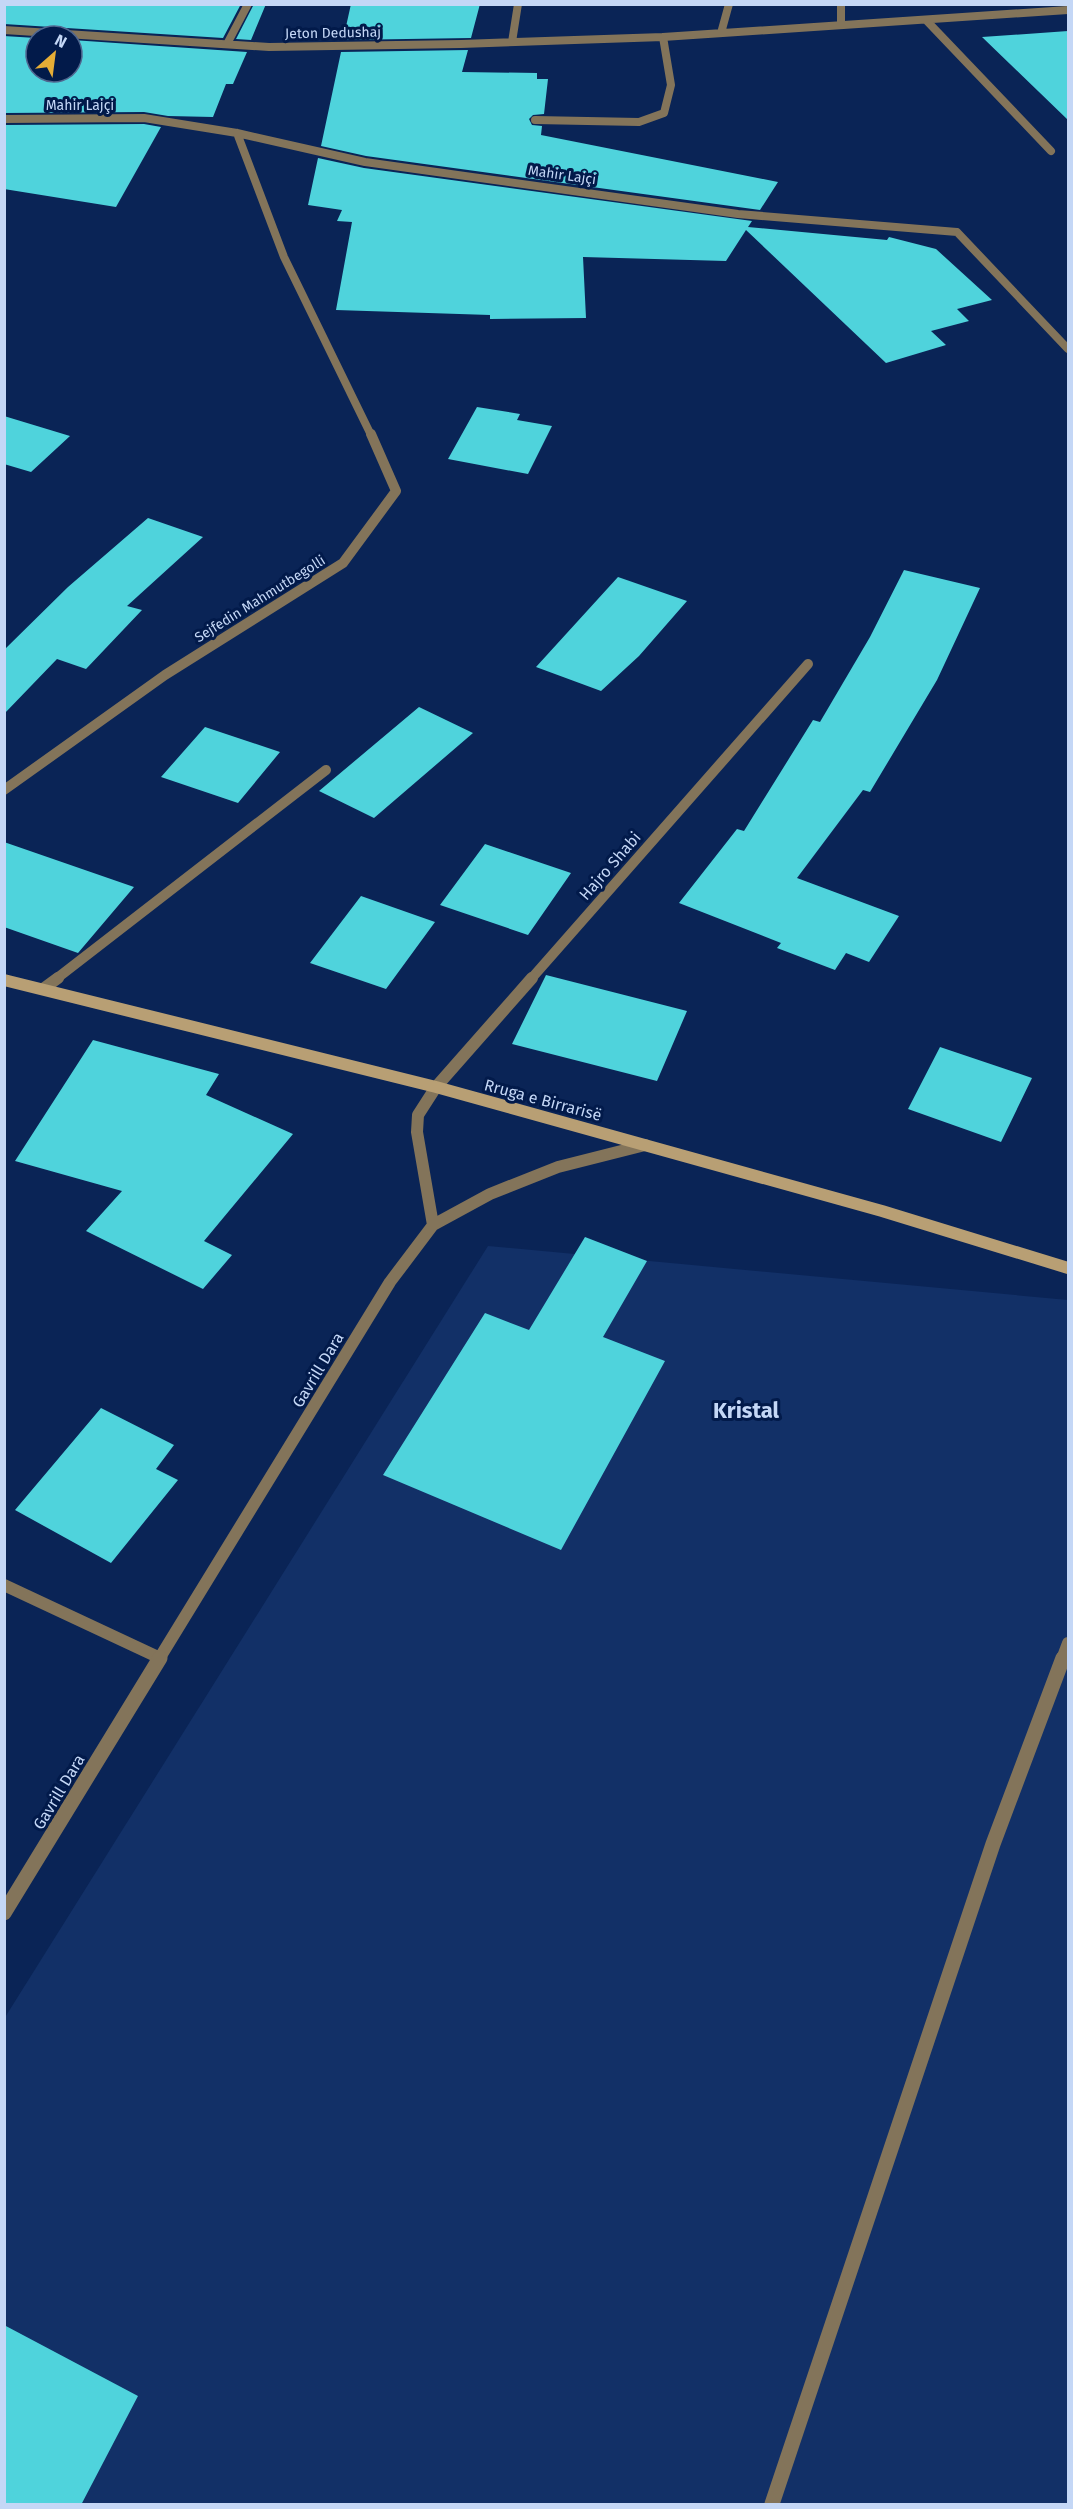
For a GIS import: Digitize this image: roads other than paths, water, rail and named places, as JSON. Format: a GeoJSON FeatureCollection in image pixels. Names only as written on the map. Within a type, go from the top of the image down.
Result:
{"type":"FeatureCollection","features":[{"type":"Feature","properties":{"kind":"street"},"geometry":{"type":"LineString","coordinates":[[227,44],[248,4]]}},
{"type":"Feature","properties":{"kind":"street"},"geometry":{"type":"LineString","coordinates":[[512,42],[518,4]]}},
{"type":"Feature","properties":{"kind":"street"},"geometry":{"type":"LineString","coordinates":[[721,33],[729,4]]}},
{"type":"Feature","properties":{"kind":"street"},"geometry":{"type":"LineString","coordinates":[[841,4],[841,25]]}},
{"type":"Feature","properties":{"kind":"street"},"geometry":{"type":"LineString","coordinates":[[998,6],[1002,15]]}},
{"type":"Feature","properties":{"kind":"street","name":"Jeton Dedushaj"},"geometry":{"type":"LineString","coordinates":[[4,30],[269,47],[663,37],[1068,10]]}},
{"type":"Feature","properties":{"kind":"street"},"geometry":{"type":"LineString","coordinates":[[927,20],[1051,151]]}},
{"type":"Feature","properties":{"kind":"street"},"geometry":{"type":"LineString","coordinates":[[535,120],[639,122],[664,113],[671,99],[671,89],[663,37]]}},
{"type":"Feature","properties":{"kind":"street","name":"Mahir Lajçi"},"geometry":{"type":"LineString","coordinates":[[4,119],[144,118],[237,133],[365,162],[738,214],[957,232],[1068,349]]}},
{"type":"Feature","properties":{"kind":"street","name":"Sejfedin Mahmutbegolli"},"geometry":{"type":"LineString","coordinates":[[4,790],[165,675],[343,563],[396,491],[354,396],[284,257],[237,133]]}},
{"type":"Feature","properties":{"kind":"street","name":"Hajro Shabi"},"geometry":{"type":"LineString","coordinates":[[436,1088],[807,664]]}},
{"type":"Feature","properties":{"kind":"street"},"geometry":{"type":"LineString","coordinates":[[43,989],[326,770]]}},
{"type":"Feature","properties":{"kind":"street","name":"Rruga e Birrarisë"},"geometry":{"type":"LineString","coordinates":[[4,980],[436,1088],[882,1211],[1068,1268]]}},
{"type":"Feature","properties":{"kind":"street"},"geometry":{"type":"LineString","coordinates":[[436,1088],[418,1115],[417,1132],[433,1225],[490,1194],[558,1167],[645,1145]]}},
{"type":"Feature","properties":{"kind":"street","name":"Gavrill Dara"},"geometry":{"type":"LineString","coordinates":[[4,1913],[390,1282],[433,1225]]}},
{"type":"Feature","properties":{"kind":"street"},"geometry":{"type":"LineString","coordinates":[[4,1585],[160,1658]]}},
{"type":"Feature","properties":{"kind":"street"},"geometry":{"type":"LineString","coordinates":[[772,2505],[993,1844],[1068,1643]]}},
{"type":"Feature","properties":{"kind":"district","name":"Kristal"},"geometry":{"type":"Point","coordinates":[746,1410]}}]}
